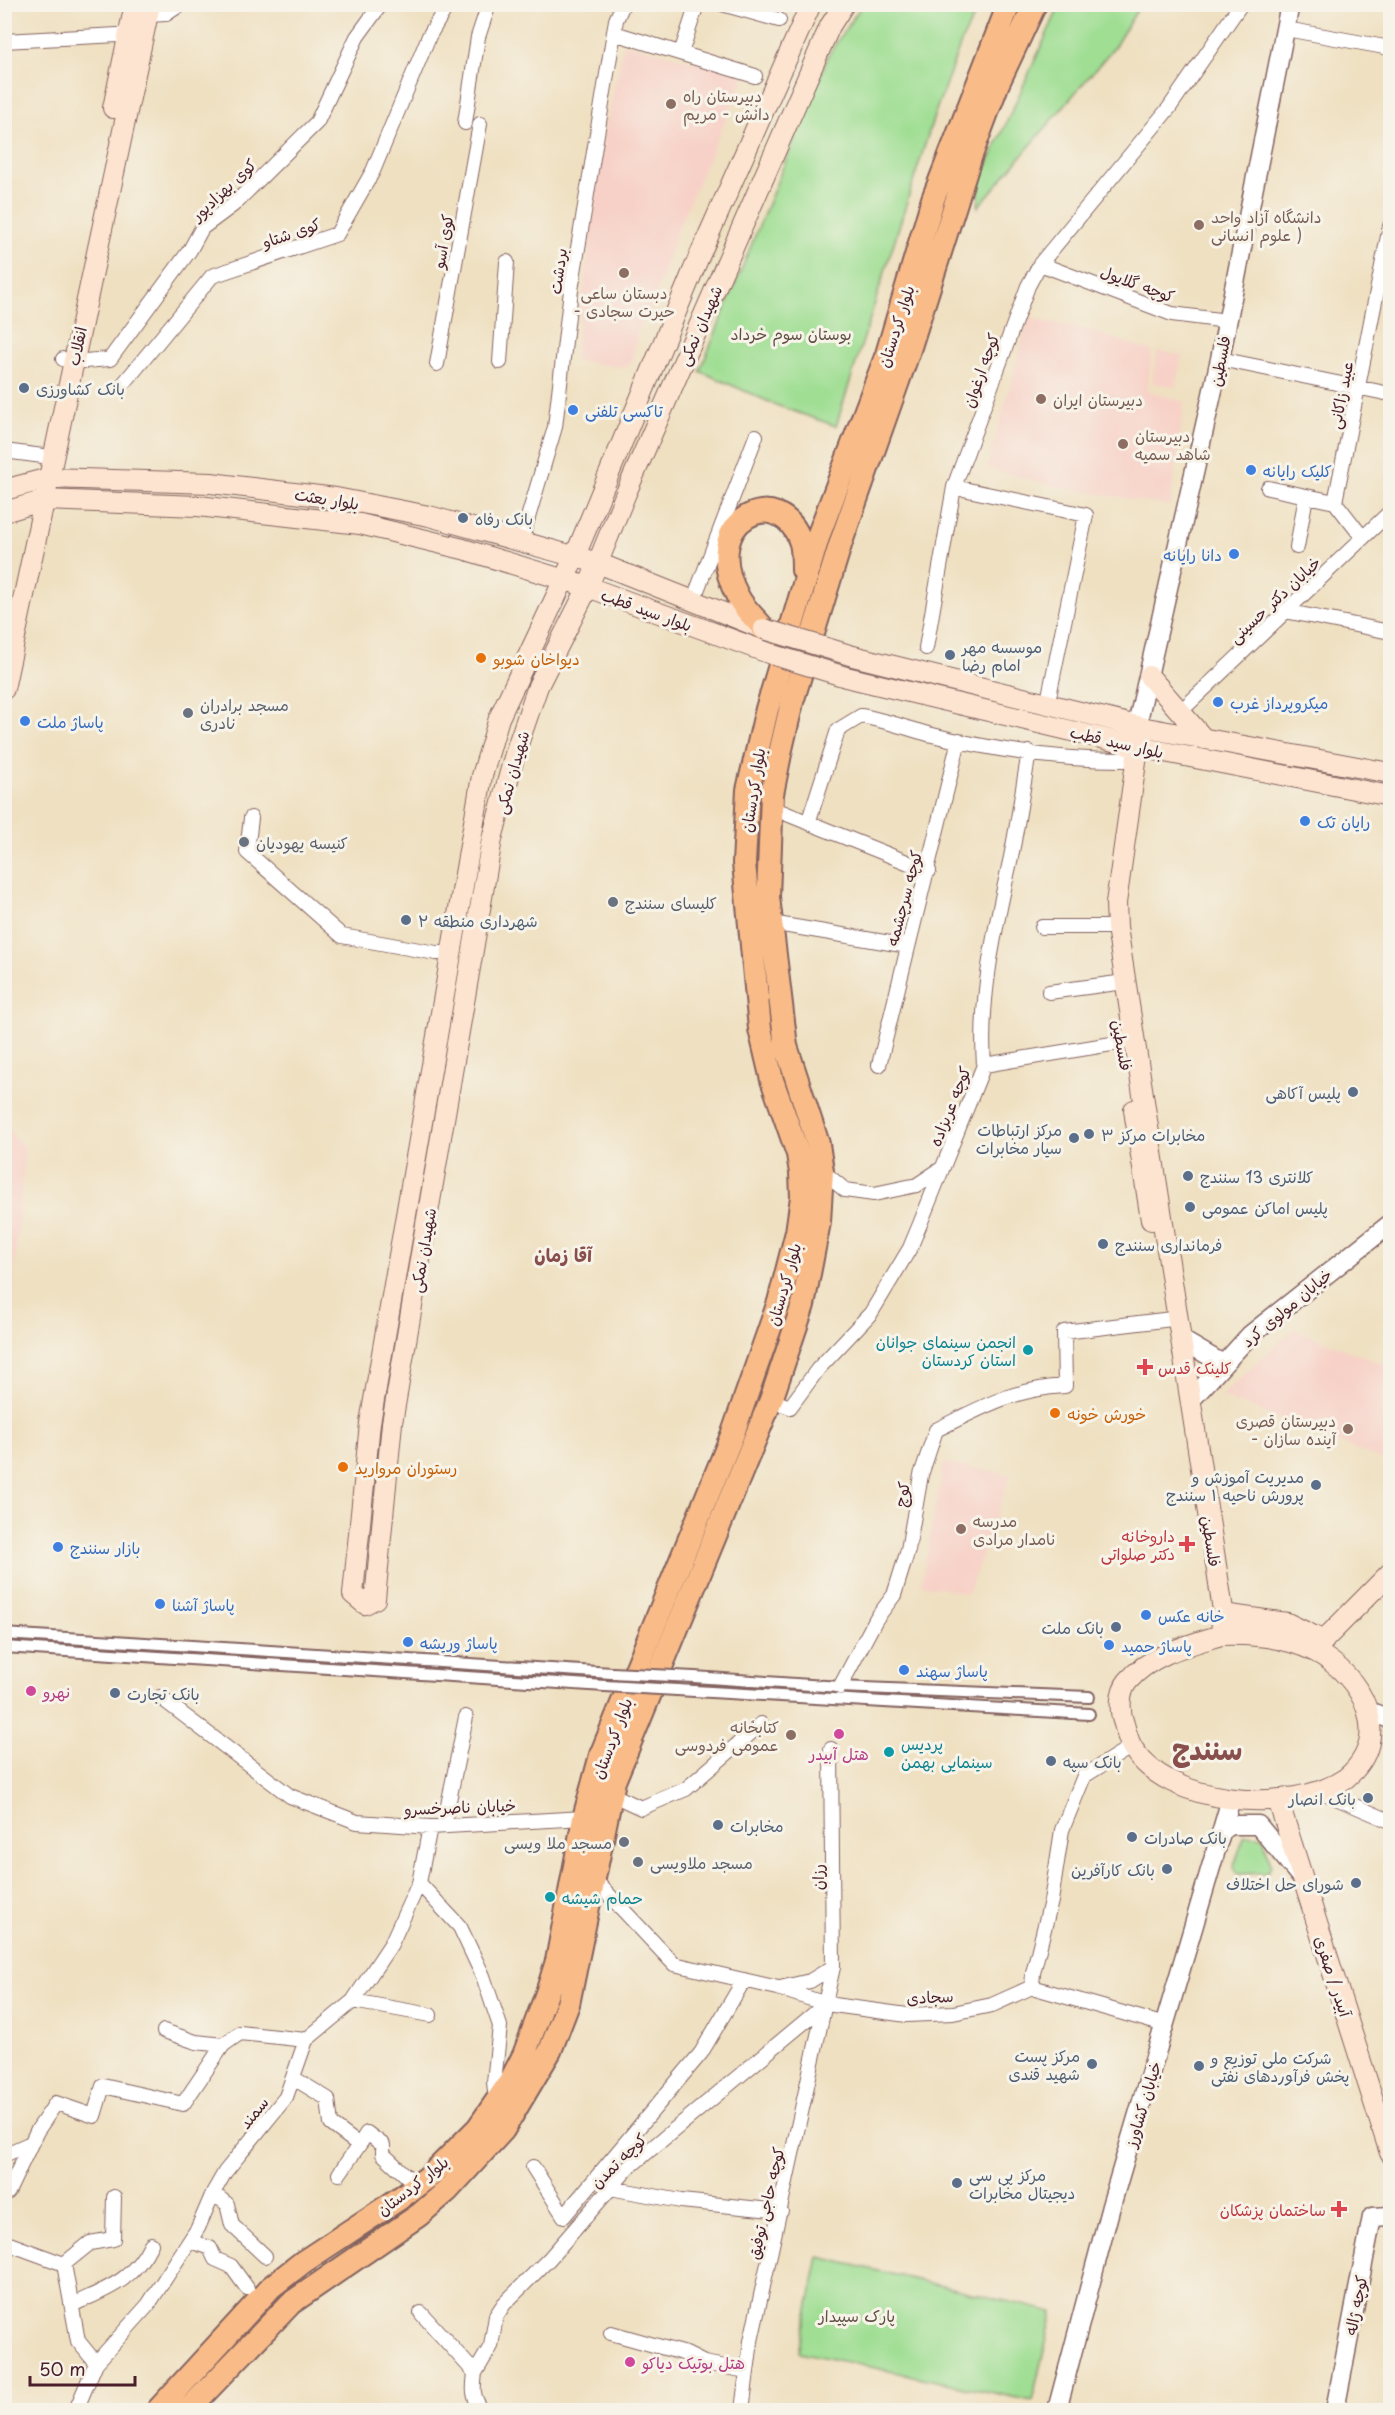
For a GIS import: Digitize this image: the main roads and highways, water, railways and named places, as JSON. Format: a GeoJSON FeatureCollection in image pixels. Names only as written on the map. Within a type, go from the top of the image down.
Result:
{"type":"FeatureCollection","features":[{"type":"Feature","properties":{"kind":"main road","name":"شهیدان نمکی"},"geometry":{"type":"LineString","coordinates":[[812,4],[662,347],[575,556],[499,718],[482,776],[370,1423],[353,1594],[365,1604],[375,1599],[392,1423],[492,839],[523,726],[538,686],[588,587],[685,356],[830,26],[844,4]]}},
{"type":"Feature","properties":{"kind":"main road","name":"بلوار کردستان"},"geometry":{"type":"LineString","coordinates":[[158,2410],[278,2281],[416,2186],[478,2128],[524,2055],[547,1993],[557,1961],[584,1818],[602,1755],[700,1518],[757,1368],[779,1302],[797,1232],[801,1197],[798,1154],[775,1089],[760,1029],[744,863],[748,790],[781,650],[819,534],[887,354],[936,189],[1009,4]]}},
{"type":"Feature","properties":{"kind":"main road","name":"بلوار کردستان"},"geometry":{"type":"LineString","coordinates":[[188,2410],[291,2303],[419,2215],[447,2191],[504,2130],[550,2051],[567,2004],[611,1794],[640,1714],[771,1400],[803,1305],[819,1222],[822,1171],[818,1144],[786,1046],[771,922],[768,857],[772,808],[781,749],[841,542],[908,353],[977,138],[1020,33],[1035,4]]}},
{"type":"Feature","properties":{"kind":"main road","name":"انقلاب"},"geometry":{"type":"LineString","coordinates":[[4,689],[39,502],[135,34],[144,8]]}},
{"type":"Feature","properties":{"kind":"main road"},"geometry":{"type":"LineString","coordinates":[[662,347],[685,356]]}},
{"type":"Feature","properties":{"kind":"main road","name":"انقلاب"},"geometry":{"type":"LineString","coordinates":[[44,479],[43,456],[68,361]]}},
{"type":"Feature","properties":{"kind":"main road","name":"بلوار بعثت"},"geometry":{"type":"LineString","coordinates":[[4,490],[44,479],[211,483],[336,498],[429,516],[598,563]]}},
{"type":"Feature","properties":{"kind":"main road","name":"انقلاب"},"geometry":{"type":"LineString","coordinates":[[4,635],[39,502]]}},
{"type":"Feature","properties":{"kind":"main road","name":"بلوار بعثت"},"geometry":{"type":"LineString","coordinates":[[4,512],[39,502],[198,506],[360,524],[463,549],[588,587]]}},
{"type":"Feature","properties":{"kind":"main road"},"geometry":{"type":"LineString","coordinates":[[764,629],[739,599],[729,577],[727,542],[733,528],[745,517],[761,512],[778,514],[792,524],[801,543],[804,583]]}},
{"type":"Feature","properties":{"kind":"main road","name":"بلوار سید قطب"},"geometry":{"type":"LineString","coordinates":[[598,563],[764,629],[853,656],[1047,706],[1134,737],[1204,739],[1390,773]]}},
{"type":"Feature","properties":{"kind":"main road","name":"بلوار سید قطب"},"geometry":{"type":"LineString","coordinates":[[588,587],[781,650],[846,677],[1134,737],[1390,796]]}},
{"type":"Feature","properties":{"kind":"main road"},"geometry":{"type":"LineString","coordinates":[[781,650],[807,654]]}},
{"type":"Feature","properties":{"kind":"main road"},"geometry":{"type":"LineString","coordinates":[[1149,676],[1204,739]]}},
{"type":"Feature","properties":{"kind":"main road","name":"فلسطین"},"geometry":{"type":"LineString","coordinates":[[1134,737],[1116,903],[1111,927],[1174,1320],[1182,1340],[1223,1614],[1221,1635]]}},
{"type":"Feature","properties":{"kind":"main road"},"geometry":{"type":"LineString","coordinates":[[451,953],[474,954]]}},
{"type":"Feature","properties":{"kind":"main road"},"geometry":{"type":"LineString","coordinates":[[370,1423],[392,1423]]}},
{"type":"Feature","properties":{"kind":"main road"},"geometry":{"type":"LineString","coordinates":[[1319,1646],[1390,1573]]}},
{"type":"Feature","properties":{"kind":"main road"},"geometry":{"type":"LineString","coordinates":[[1223,1614],[1287,1623],[1319,1646],[1354,1680],[1382,1722],[1374,1743],[1356,1771],[1322,1792],[1278,1800],[1231,1799],[1181,1785],[1144,1761],[1132,1746],[1120,1716],[1121,1698],[1127,1682],[1155,1659],[1221,1635],[1246,1635],[1319,1646]]}},
{"type":"Feature","properties":{"kind":"main road","name":"آبیدر / صفری"},"geometry":{"type":"LineString","coordinates":[[1278,1800],[1390,2153]]}},
{"type":"Feature","properties":{"kind":"place","name":"دبیرستان راه دانش - مریم"},"geometry":{"type":"Point","coordinates":[671,104]}},
{"type":"Feature","properties":{"kind":"place","name":"دانشگاه آزاد واحد علوم انسانی )"},"geometry":{"type":"Point","coordinates":[1199,225]}},
{"type":"Feature","properties":{"kind":"place","name":"دبستان ساعی - حیرت سجادی"},"geometry":{"type":"Point","coordinates":[624,273]}},
{"type":"Feature","properties":{"kind":"place","name":"بانک کشاورزی"},"geometry":{"type":"Point","coordinates":[24,388]}},
{"type":"Feature","properties":{"kind":"place","name":"دبیرستان ایران"},"geometry":{"type":"Point","coordinates":[1041,399]}},
{"type":"Feature","properties":{"kind":"place","name":"تاکسی تلفنی"},"geometry":{"type":"Point","coordinates":[573,410]}},
{"type":"Feature","properties":{"kind":"place","name":"دبیرستان شاهد سمیه"},"geometry":{"type":"Point","coordinates":[1123,444]}},
{"type":"Feature","properties":{"kind":"place","name":"کلیک رایانه"},"geometry":{"type":"Point","coordinates":[1251,470]}},
{"type":"Feature","properties":{"kind":"place","name":"بانک رفاه"},"geometry":{"type":"Point","coordinates":[463,518]}},
{"type":"Feature","properties":{"kind":"place","name":"دانا رایانه"},"geometry":{"type":"Point","coordinates":[1234,554]}},
{"type":"Feature","properties":{"kind":"place","name":"موسسه مهر امام رضا"},"geometry":{"type":"Point","coordinates":[950,655]}},
{"type":"Feature","properties":{"kind":"place","name":"دیواخان شوبو"},"geometry":{"type":"Point","coordinates":[481,658]}},
{"type":"Feature","properties":{"kind":"place","name":"میکروپرداز غرب"},"geometry":{"type":"Point","coordinates":[1218,702]}},
{"type":"Feature","properties":{"kind":"place","name":"مسجد برادران نادری"},"geometry":{"type":"Point","coordinates":[188,713]}},
{"type":"Feature","properties":{"kind":"place","name":"پاساژ ملت"},"geometry":{"type":"Point","coordinates":[25,721]}},
{"type":"Feature","properties":{"kind":"place","name":"رایان تک"},"geometry":{"type":"Point","coordinates":[1305,821]}},
{"type":"Feature","properties":{"kind":"place","name":"کنیسه یهودیان"},"geometry":{"type":"Point","coordinates":[244,842]}},
{"type":"Feature","properties":{"kind":"place","name":"کلیسای سنندج"},"geometry":{"type":"Point","coordinates":[613,902]}},
{"type":"Feature","properties":{"kind":"place","name":"شهرداری منطقه ۲"},"geometry":{"type":"Point","coordinates":[406,920]}},
{"type":"Feature","properties":{"kind":"place","name":"پلیس آکاهی"},"geometry":{"type":"Point","coordinates":[1353,1092]}},
{"type":"Feature","properties":{"kind":"place","name":"مخابرات مرکز ۳"},"geometry":{"type":"Point","coordinates":[1089,1134]}},
{"type":"Feature","properties":{"kind":"place","name":"مرکز ارتباطات سیار مخابرات"},"geometry":{"type":"Point","coordinates":[1074,1138]}},
{"type":"Feature","properties":{"kind":"place","name":"کلانتری 13 سنندج"},"geometry":{"type":"Point","coordinates":[1188,1176]}},
{"type":"Feature","properties":{"kind":"place","name":"پلیس اماکن عمومی"},"geometry":{"type":"Point","coordinates":[1190,1207]}},
{"type":"Feature","properties":{"kind":"place","name":"فرمانداری سنندج"},"geometry":{"type":"Point","coordinates":[1103,1244]}},
{"type":"Feature","properties":{"kind":"place","name":"انجمن سینمای جوانان استان کردستان"},"geometry":{"type":"Point","coordinates":[1028,1350]}},
{"type":"Feature","properties":{"kind":"place","name":"کلینک قدس"},"geometry":{"type":"Point","coordinates":[1145,1367]}},
{"type":"Feature","properties":{"kind":"place","name":"خورش خونه"},"geometry":{"type":"Point","coordinates":[1055,1413]}},
{"type":"Feature","properties":{"kind":"place","name":"دبیرستان قصری - آینده سازان"},"geometry":{"type":"Point","coordinates":[1348,1429]}},
{"type":"Feature","properties":{"kind":"place","name":"رستوران مروارید"},"geometry":{"type":"Point","coordinates":[343,1467]}},
{"type":"Feature","properties":{"kind":"place","name":"مدیریت آموزش و پرورش ناحیه ۱ سنندج"},"geometry":{"type":"Point","coordinates":[1316,1485]}},
{"type":"Feature","properties":{"kind":"place","name":"مدرسه نامدار مرادی"},"geometry":{"type":"Point","coordinates":[961,1529]}},
{"type":"Feature","properties":{"kind":"place","name":"داروخانه دکتر صلواتی"},"geometry":{"type":"Point","coordinates":[1187,1544]}},
{"type":"Feature","properties":{"kind":"place","name":"بازار سنندج"},"geometry":{"type":"Point","coordinates":[58,1547]}},
{"type":"Feature","properties":{"kind":"place","name":"پاساژ آشنا"},"geometry":{"type":"Point","coordinates":[160,1604]}},
{"type":"Feature","properties":{"kind":"place","name":"خانه عکس"},"geometry":{"type":"Point","coordinates":[1146,1615]}},
{"type":"Feature","properties":{"kind":"place","name":"بانک ملت"},"geometry":{"type":"Point","coordinates":[1116,1627]}},
{"type":"Feature","properties":{"kind":"place","name":"پاساژ وریشه"},"geometry":{"type":"Point","coordinates":[408,1642]}},
{"type":"Feature","properties":{"kind":"place","name":"پاساژ حمید"},"geometry":{"type":"Point","coordinates":[1109,1645]}},
{"type":"Feature","properties":{"kind":"place","name":"پاساژ سهند"},"geometry":{"type":"Point","coordinates":[904,1670]}},
{"type":"Feature","properties":{"kind":"place","name":"نهرو"},"geometry":{"type":"Point","coordinates":[31,1691]}},
{"type":"Feature","properties":{"kind":"place","name":"بانک تجارت"},"geometry":{"type":"Point","coordinates":[115,1693]}},
{"type":"Feature","properties":{"kind":"place","name":"هتل آبیدر"},"geometry":{"type":"Point","coordinates":[839,1734]}},
{"type":"Feature","properties":{"kind":"place","name":"کتابخانه عمومی فردوسی"},"geometry":{"type":"Point","coordinates":[791,1735]}},
{"type":"Feature","properties":{"kind":"place","name":"پردیس سینمایی بهمن"},"geometry":{"type":"Point","coordinates":[889,1752]}},
{"type":"Feature","properties":{"kind":"place","name":"بانک سپه"},"geometry":{"type":"Point","coordinates":[1051,1761]}},
{"type":"Feature","properties":{"kind":"place","name":"بانک انصار"},"geometry":{"type":"Point","coordinates":[1368,1798]}},
{"type":"Feature","properties":{"kind":"place","name":"مخابرات"},"geometry":{"type":"Point","coordinates":[718,1825]}},
{"type":"Feature","properties":{"kind":"place","name":"بانک صادرات"},"geometry":{"type":"Point","coordinates":[1132,1837]}},
{"type":"Feature","properties":{"kind":"place","name":"مسجد ملا ویسی"},"geometry":{"type":"Point","coordinates":[624,1842]}},
{"type":"Feature","properties":{"kind":"place","name":"مسجد ملاویسی"},"geometry":{"type":"Point","coordinates":[638,1862]}},
{"type":"Feature","properties":{"kind":"place","name":"بانک کارآفرین"},"geometry":{"type":"Point","coordinates":[1167,1869]}},
{"type":"Feature","properties":{"kind":"place","name":"شورای حل اختلاف"},"geometry":{"type":"Point","coordinates":[1356,1883]}},
{"type":"Feature","properties":{"kind":"place","name":"حمام شیشه"},"geometry":{"type":"Point","coordinates":[550,1897]}},
{"type":"Feature","properties":{"kind":"place","name":"مرکز پست شهید قندی"},"geometry":{"type":"Point","coordinates":[1092,2064]}},
{"type":"Feature","properties":{"kind":"place","name":"شرکت ملی توزیع و پخش فرآوردهای نفتی"},"geometry":{"type":"Point","coordinates":[1199,2066]}},
{"type":"Feature","properties":{"kind":"place","name":"مرکز پی سی دیجیتال مخابرات"},"geometry":{"type":"Point","coordinates":[957,2183]}},
{"type":"Feature","properties":{"kind":"place","name":"ساختمان پزشکان"},"geometry":{"type":"Point","coordinates":[1339,2209]}},
{"type":"Feature","properties":{"kind":"place","name":"هتل بوتیک دیاکو"},"geometry":{"type":"Point","coordinates":[630,2362]}},
{"type":"Feature","properties":{"kind":"district","name":"آقا زمان"},"geometry":{"type":"Point","coordinates":[563,1254]}},
{"type":"Feature","properties":{"kind":"district","name":"سنندج"},"geometry":{"type":"Point","coordinates":[1207,1748]}},
{"type":"Feature","properties":{"kind":"park label","name":"بوستان سوم خرداد"},"geometry":{"type":"Point","coordinates":[791,333]}},
{"type":"Feature","properties":{"kind":"park label","name":"پارک سپیدار"},"geometry":{"type":"Point","coordinates":[857,2315]}}]}
